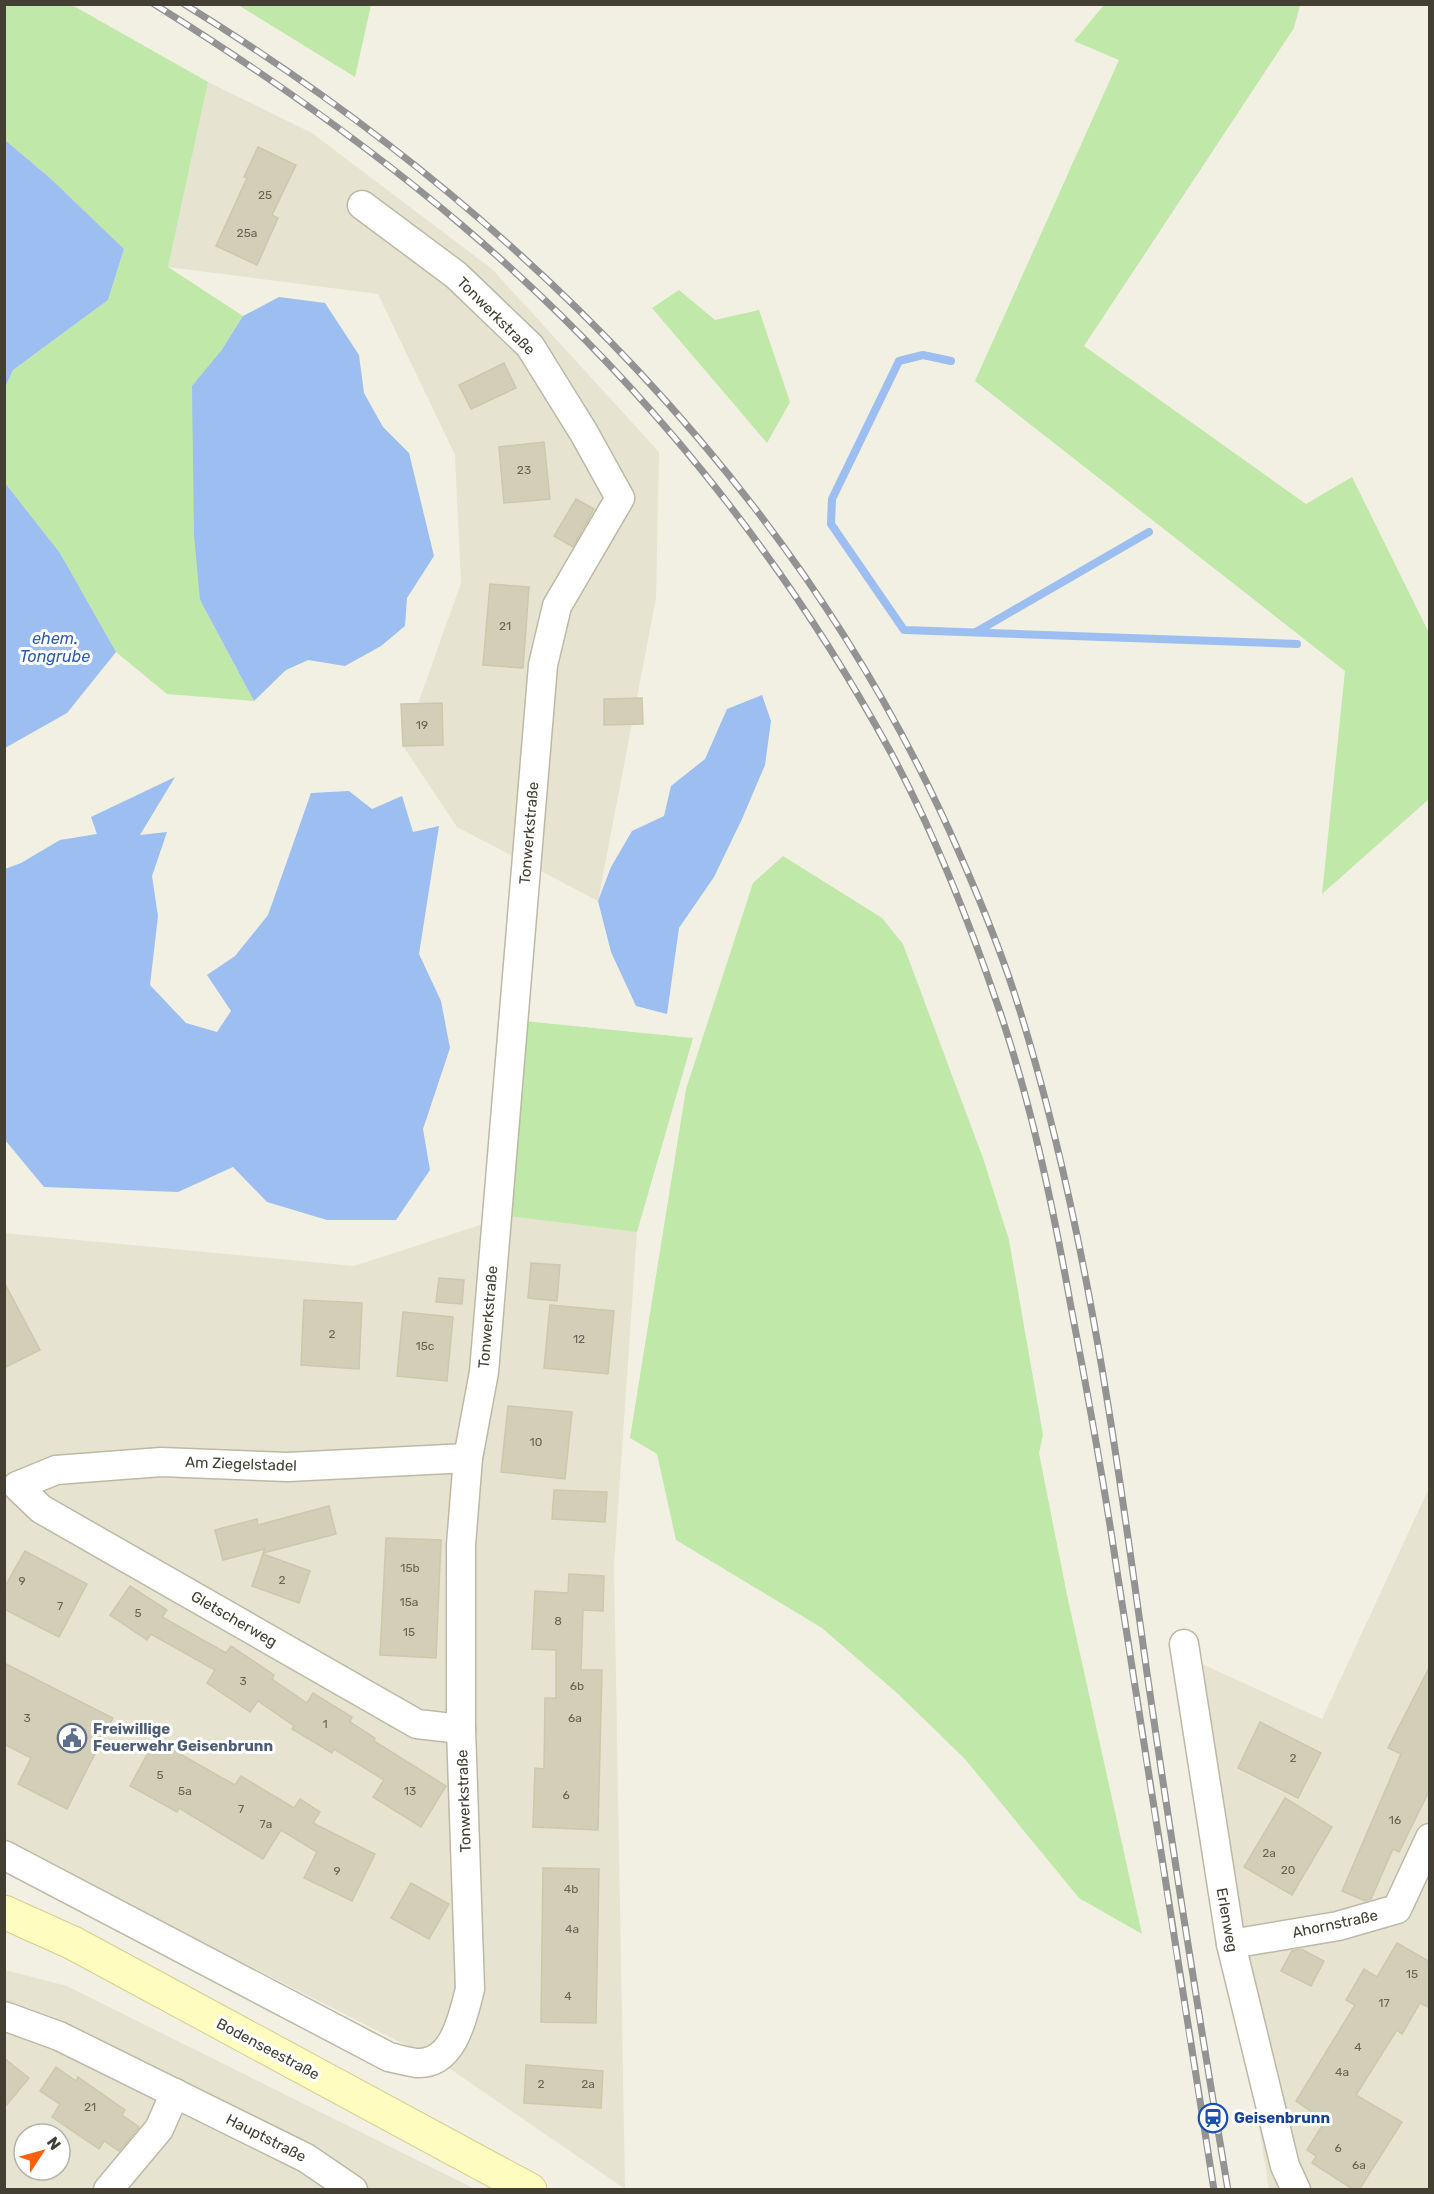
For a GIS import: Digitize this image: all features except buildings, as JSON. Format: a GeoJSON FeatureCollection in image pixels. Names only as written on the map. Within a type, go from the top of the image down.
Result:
{"type":"FeatureCollection","features":[{"type":"Feature","properties":{"kind":"main road","name":"Bodenseestraße"},"geometry":{"type":"LineString","coordinates":[[4,1912],[73,1943],[530,2190]]}},
{"type":"Feature","properties":{"kind":"street","name":"Tonwerkstraße"},"geometry":{"type":"LineString","coordinates":[[4,1855],[389,2057],[418,2063],[434,2061],[445,2052],[460,2027],[470,1989],[461,1729],[461,1545],[468,1458],[484,1372],[543,665],[557,606],[620,498],[584,433],[530,346],[456,275],[362,205]]}},
{"type":"Feature","properties":{"kind":"street","name":"Am Ziegelstadel"},"geometry":{"type":"LineString","coordinates":[[17,1486],[56,1470],[162,1462],[288,1467],[468,1458]]}},
{"type":"Feature","properties":{"kind":"street","name":"Gletscherweg"},"geometry":{"type":"LineString","coordinates":[[17,1486],[41,1509],[417,1724],[461,1729]]}},
{"type":"Feature","properties":{"kind":"street","name":"Erlenweg"},"geometry":{"type":"LineString","coordinates":[[1184,1644],[1231,1944],[1285,2166],[1296,2190]]}},
{"type":"Feature","properties":{"kind":"street","name":"Ahornstraße"},"geometry":{"type":"LineString","coordinates":[[1231,1944],[1338,1926],[1397,1910],[1430,1838]]}},
{"type":"Feature","properties":{"kind":"street","name":"Hauptstraße"},"geometry":{"type":"LineString","coordinates":[[4,2016],[59,2036],[306,2158],[353,2190]]}},
{"type":"Feature","properties":{"kind":"street"},"geometry":{"type":"LineString","coordinates":[[108,2190],[159,2129],[175,2093]]}},
{"type":"Feature","properties":{"kind":"shaded area"},"geometry":{"type":"Polygon","coordinates":[[[208,82],[312,133],[492,269],[659,452],[656,598],[598,901],[457,827],[403,746],[461,583],[455,455],[378,294],[168,267],[208,82]]]}},
{"type":"Feature","properties":{"kind":"shaded area"},"geometry":{"type":"Polygon","coordinates":[[[508,1216],[637,1232],[614,1565],[625,2189],[443,2064],[5,1842],[4,1233],[354,1266],[508,1216]]]}},
{"type":"Feature","properties":{"kind":"shaded area"},"geometry":{"type":"Polygon","coordinates":[[[1429,1488],[1429,2189],[1269,2189],[1183,1661],[1191,1659],[1322,1719],[1429,1488]]]}},
{"type":"Feature","properties":{"kind":"shaded area"},"geometry":{"type":"Polygon","coordinates":[[[5,1970],[67,1986],[475,2189],[5,2190],[5,1970]]]}},
{"type":"Feature","properties":{"kind":"green space"},"geometry":{"type":"Polygon","coordinates":[[[5,5],[72,5],[208,82],[168,267],[243,316],[221,351],[200,600],[254,701],[167,694],[116,652],[60,553],[5,483],[5,388],[13,370],[108,300],[124,249],[50,178],[5,140],[5,5]]]}},
{"type":"Feature","properties":{"kind":"green space"},"geometry":{"type":"Polygon","coordinates":[[[238,5],[371,5],[355,77],[238,5]]]}},
{"type":"Feature","properties":{"kind":"green space"},"geometry":{"type":"Polygon","coordinates":[[[1104,5],[1300,5],[1294,28],[1084,346],[1306,504],[1352,477],[1429,633],[1429,799],[1322,894],[1345,671],[975,381],[1119,60],[1074,41],[1104,5]]]}},
{"type":"Feature","properties":{"kind":"green space"},"geometry":{"type":"Polygon","coordinates":[[[679,290],[715,320],[759,310],[790,402],[767,443],[652,308],[679,290]]]}},
{"type":"Feature","properties":{"kind":"green space"},"geometry":{"type":"Polygon","coordinates":[[[783,856],[882,918],[903,944],[983,1158],[1009,1240],[1043,1435],[1039,1453],[1067,1595],[1142,1934],[1079,1898],[965,1759],[897,1693],[822,1628],[676,1540],[657,1454],[630,1438],[686,1089],[753,883],[783,856]]]}},
{"type":"Feature","properties":{"kind":"green space"},"geometry":{"type":"Polygon","coordinates":[[[524,1021],[693,1038],[637,1232],[508,1216],[524,1021]]]}},
{"type":"Feature","properties":{"kind":"water"},"geometry":{"type":"Polygon","coordinates":[[[5,140],[50,178],[124,249],[108,300],[13,370],[5,388],[5,140]]]}},
{"type":"Feature","properties":{"kind":"water"},"geometry":{"type":"Polygon","coordinates":[[[279,297],[325,303],[359,355],[364,393],[383,427],[409,453],[434,556],[407,598],[405,626],[381,646],[345,666],[308,660],[286,670],[254,701],[200,600],[194,534],[192,386],[221,351],[243,316],[279,297]]]}},
{"type":"Feature","properties":{"kind":"water","name":"ehem. Tongrube"},"geometry":{"type":"Polygon","coordinates":[[[5,483],[60,553],[116,652],[67,713],[5,748],[5,483]]]}},
{"type":"Feature","properties":{"kind":"water"},"geometry":{"type":"Polygon","coordinates":[[[762,695],[771,721],[765,765],[714,877],[679,928],[667,1014],[636,1006],[611,952],[598,901],[611,867],[632,831],[664,816],[671,786],[705,759],[727,709],[762,695]]]}},
{"type":"Feature","properties":{"kind":"water"},"geometry":{"type":"Polygon","coordinates":[[[175,777],[140,835],[167,832],[152,876],[158,916],[150,985],[186,1023],[217,1032],[231,1011],[207,975],[235,956],[268,915],[311,793],[349,791],[372,809],[402,796],[413,832],[439,826],[419,954],[441,1001],[450,1048],[423,1129],[430,1170],[396,1220],[327,1220],[267,1202],[233,1167],[178,1192],[44,1187],[5,1140],[5,869],[21,863],[60,840],[97,834],[91,817],[175,777]]]}},
{"type":"Feature","properties":{"kind":"waterway"},"geometry":{"type":"LineString","coordinates":[[951,361],[923,355],[899,361],[832,499],[831,524],[904,630],[1297,644]]}},
{"type":"Feature","properties":{"kind":"waterway"},"geometry":{"type":"LineString","coordinates":[[976,632],[1149,532]]}},
{"type":"Feature","properties":{"kind":"railway"},"geometry":{"type":"LineString","coordinates":[[154,4],[275,83],[391,168],[465,228],[589,343],[647,405],[702,470],[753,537],[802,606],[848,678],[906,782],[963,910],[999,1009],[1022,1082],[1049,1194],[1107,1505],[1214,2190]]}},
{"type":"Feature","properties":{"kind":"railway"},"geometry":{"type":"LineString","coordinates":[[184,4],[306,84],[424,172],[535,268],[638,371],[734,482],[820,600],[896,725],[961,857],[993,933],[1020,1011],[1064,1174],[1081,1257],[1111,1423],[1156,1738],[1228,2190]]}},
{"type":"Feature","properties":{"kind":"place","name":"Freiwillige Feuerwehr Geisenbrunn"},"geometry":{"type":"Point","coordinates":[72,1738]}},
{"type":"Feature","properties":{"kind":"place","name":"Geisenbrunn"},"geometry":{"type":"Point","coordinates":[1213,2118]}}]}
